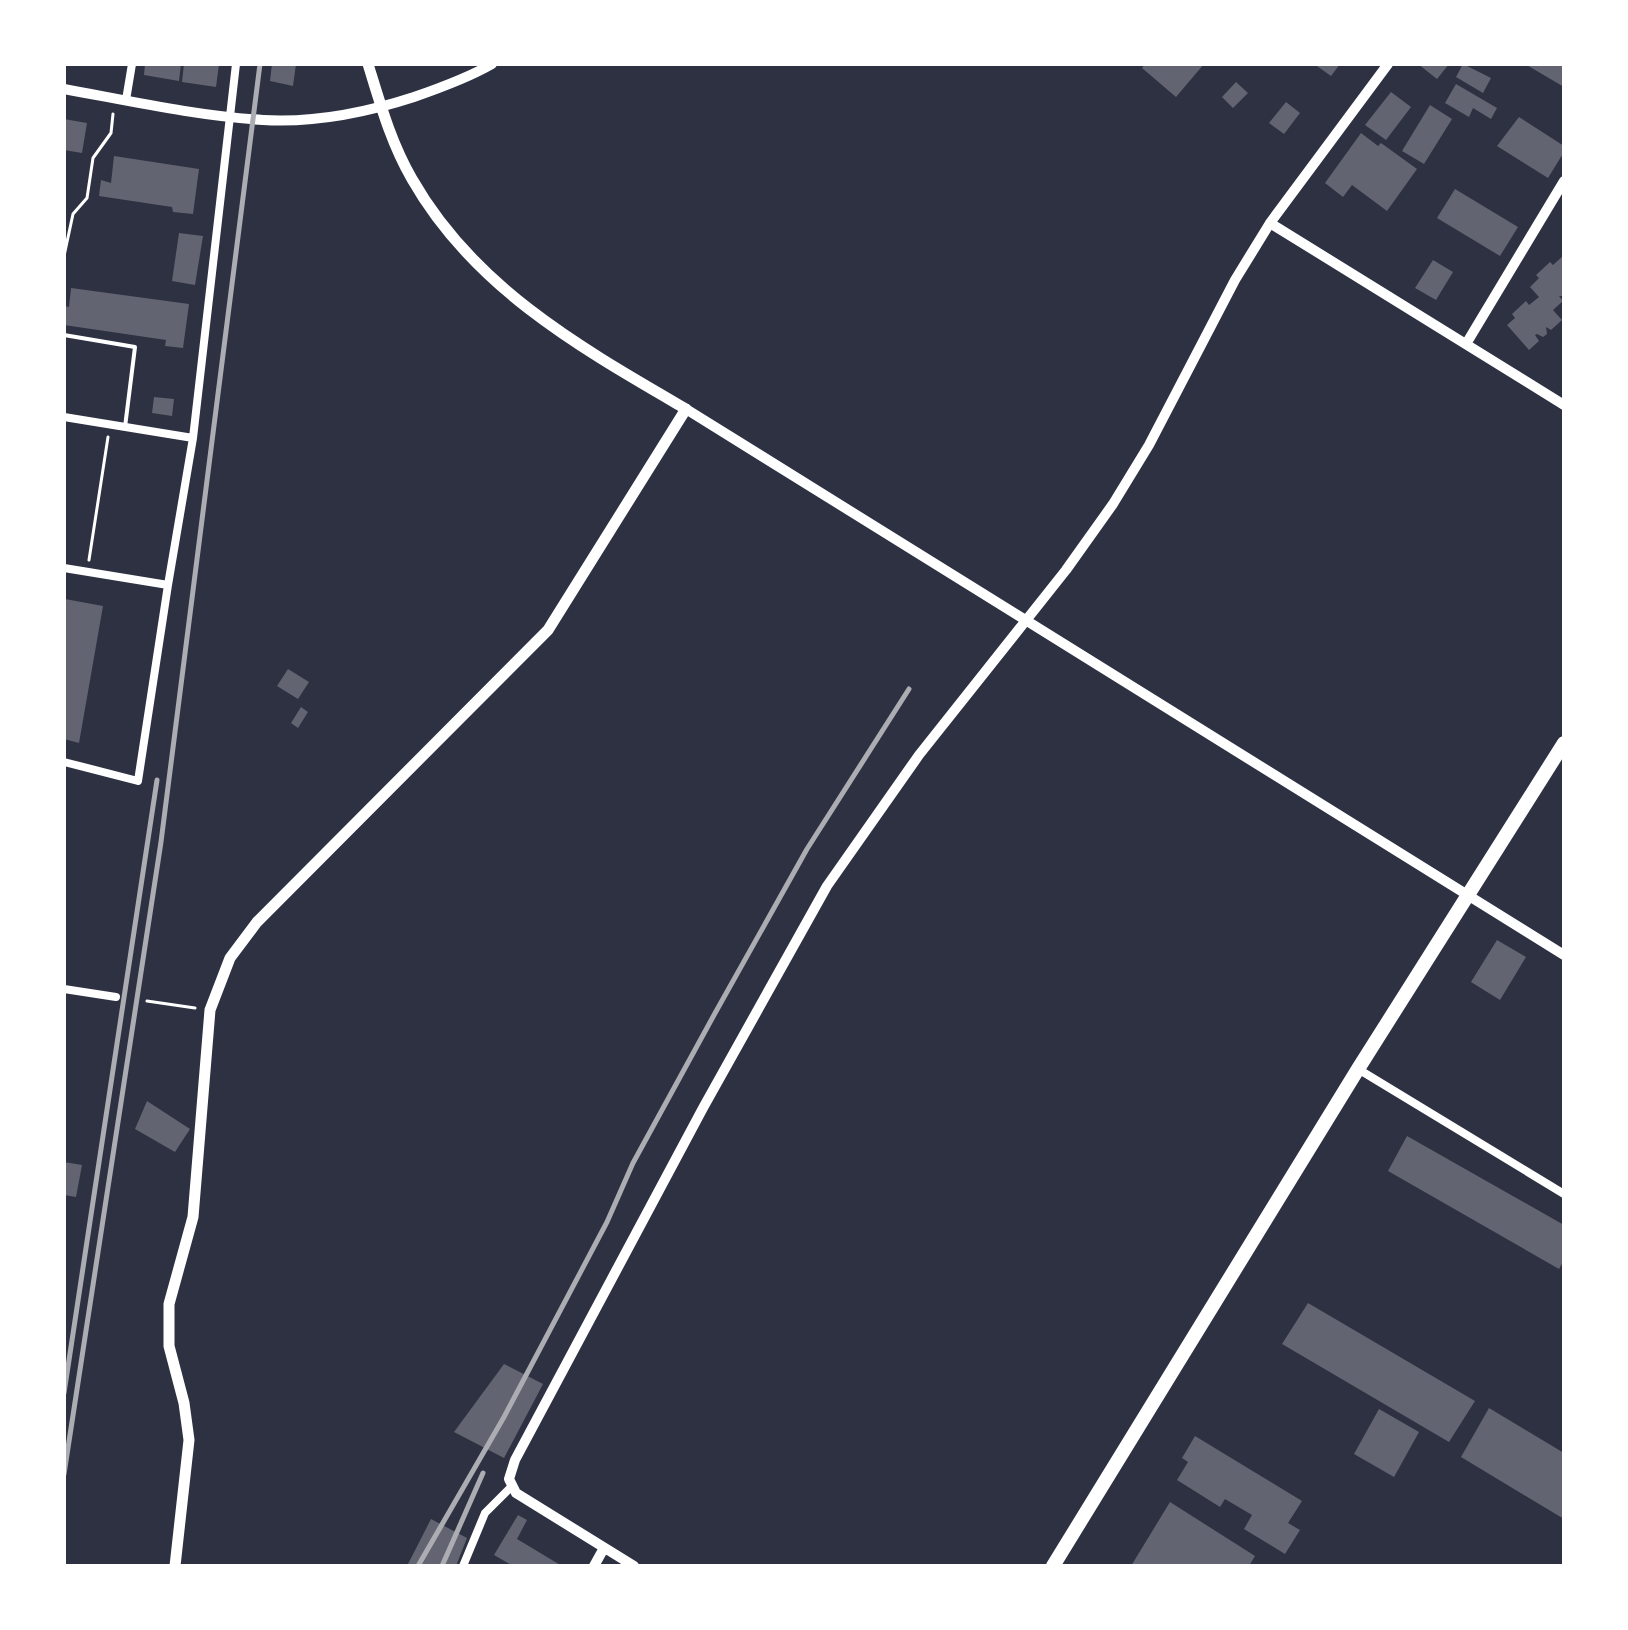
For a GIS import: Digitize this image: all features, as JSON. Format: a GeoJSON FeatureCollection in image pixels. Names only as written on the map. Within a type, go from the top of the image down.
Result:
{"type":"FeatureCollection","features":[{"type":"Feature","properties":{"kind":"highway"},"geometry":{"type":"LineString","coordinates":[[1053,1566],[1358,1069],[1564,743]]}},
{"type":"Feature","properties":{"kind":"main road"},"geometry":{"type":"LineString","coordinates":[[175,1566],[189,1440],[167,1326],[174,1282],[193,1217],[210,1010],[230,958],[257,922],[548,630],[686,409],[550,326],[483,271],[431,208],[411,178],[381,108],[368,64]]}},
{"type":"Feature","properties":{"kind":"street"},"geometry":{"type":"LineString","coordinates":[[121,99],[132,64]]}},
{"type":"Feature","properties":{"kind":"street"},"geometry":{"type":"LineString","coordinates":[[64,762],[138,781],[193,438],[236,64]]}},
{"type":"Feature","properties":{"kind":"street"},"geometry":{"type":"LineString","coordinates":[[64,89],[228,116],[296,120],[328,118],[381,108],[436,90],[492,64]]}},
{"type":"Feature","properties":{"kind":"street"},"geometry":{"type":"LineString","coordinates":[[634,1566],[522,1499],[511,1487],[509,1479],[515,1460],[819,899],[919,755],[1066,570],[1133,474],[1235,280],[1270,223],[1388,64]]}},
{"type":"Feature","properties":{"kind":"street"},"geometry":{"type":"LineString","coordinates":[[1466,344],[1564,181]]}},
{"type":"Feature","properties":{"kind":"street"},"geometry":{"type":"LineString","coordinates":[[1270,223],[1564,405]]}},
{"type":"Feature","properties":{"kind":"street"},"geometry":{"type":"LineString","coordinates":[[686,409],[1564,955]]}},
{"type":"Feature","properties":{"kind":"street"},"geometry":{"type":"LineString","coordinates":[[64,417],[193,438]]}},
{"type":"Feature","properties":{"kind":"street"},"geometry":{"type":"LineString","coordinates":[[64,568],[168,585]]}},
{"type":"Feature","properties":{"kind":"street"},"geometry":{"type":"LineString","coordinates":[[64,989],[116,997]]}},
{"type":"Feature","properties":{"kind":"street"},"geometry":{"type":"LineString","coordinates":[[1358,1069],[1564,1194]]}},
{"type":"Feature","properties":{"kind":"street"},"geometry":{"type":"LineString","coordinates":[[463,1566],[485,1513],[511,1487]]}},
{"type":"Feature","properties":{"kind":"street"},"geometry":{"type":"LineString","coordinates":[[594,1566],[604,1548]]}},
{"type":"Feature","properties":{"kind":"lane"},"geometry":{"type":"LineString","coordinates":[[64,335],[135,347],[125,427]]}},
{"type":"Feature","properties":{"kind":"path"},"geometry":{"type":"LineString","coordinates":[[64,256],[73,214],[87,198],[93,158],[111,133],[121,99]]}},
{"type":"Feature","properties":{"kind":"path"},"geometry":{"type":"LineString","coordinates":[[87,572],[110,424]]}},
{"type":"Feature","properties":{"kind":"path"},"geometry":{"type":"LineString","coordinates":[[147,1001],[210,1010]]}},
{"type":"Feature","properties":{"kind":"building"},"geometry":{"type":"Polygon","coordinates":[[[145,64],[181,64],[179,81],[144,75],[145,64]]]}},
{"type":"Feature","properties":{"kind":"building"},"geometry":{"type":"Polygon","coordinates":[[[184,64],[219,64],[216,87],[182,82],[184,64]]]}},
{"type":"Feature","properties":{"kind":"building"},"geometry":{"type":"Polygon","coordinates":[[[272,64],[296,64],[293,86],[270,81],[272,64]]]}},
{"type":"Feature","properties":{"kind":"building"},"geometry":{"type":"Polygon","coordinates":[[[1145,64],[1204,64],[1176,97],[1142,68],[1145,64]]]}},
{"type":"Feature","properties":{"kind":"building"},"geometry":{"type":"Polygon","coordinates":[[[1314,64],[1340,64],[1331,76],[1314,64]]]}},
{"type":"Feature","properties":{"kind":"building"},"geometry":{"type":"Polygon","coordinates":[[[1418,64],[1449,64],[1437,79],[1418,64]]]}},
{"type":"Feature","properties":{"kind":"building"},"geometry":{"type":"Polygon","coordinates":[[[1463,64],[1491,78],[1483,93],[1456,77],[1463,64]]]}},
{"type":"Feature","properties":{"kind":"building"},"geometry":{"type":"Polygon","coordinates":[[[1525,64],[1564,64],[1564,87],[1525,64]]]}},
{"type":"Feature","properties":{"kind":"building"},"geometry":{"type":"Polygon","coordinates":[[[1236,82],[1248,93],[1233,108],[1222,97],[1236,82]]]}},
{"type":"Feature","properties":{"kind":"building"},"geometry":{"type":"Polygon","coordinates":[[[1456,84],[1497,108],[1491,119],[1473,108],[1469,117],[1445,103],[1456,84]]]}},
{"type":"Feature","properties":{"kind":"building"},"geometry":{"type":"Polygon","coordinates":[[[1391,92],[1411,107],[1386,140],[1365,125],[1391,92]]]}},
{"type":"Feature","properties":{"kind":"building"},"geometry":{"type":"Polygon","coordinates":[[[1286,102],[1300,113],[1284,134],[1269,123],[1286,102]]]}},
{"type":"Feature","properties":{"kind":"building"},"geometry":{"type":"Polygon","coordinates":[[[1430,105],[1452,119],[1424,164],[1402,151],[1430,105]]]}},
{"type":"Feature","properties":{"kind":"building"},"geometry":{"type":"Polygon","coordinates":[[[1519,117],[1564,146],[1564,152],[1548,178],[1497,146],[1519,117]]]}},
{"type":"Feature","properties":{"kind":"building"},"geometry":{"type":"Polygon","coordinates":[[[64,119],[87,123],[82,153],[64,150],[64,119]]]}},
{"type":"Feature","properties":{"kind":"building"},"geometry":{"type":"Polygon","coordinates":[[[1361,133],[1378,146],[1381,143],[1417,169],[1387,211],[1352,185],[1343,197],[1325,183],[1361,133]]]}},
{"type":"Feature","properties":{"kind":"building"},"geometry":{"type":"Polygon","coordinates":[[[114,156],[199,169],[193,214],[173,212],[172,207],[99,196],[101,180],[111,183],[114,156]]]}},
{"type":"Feature","properties":{"kind":"building"},"geometry":{"type":"Polygon","coordinates":[[[1455,189],[1518,227],[1500,256],[1437,218],[1455,189]]]}},
{"type":"Feature","properties":{"kind":"building"},"geometry":{"type":"Polygon","coordinates":[[[179,233],[203,236],[195,285],[172,281],[179,233]]]}},
{"type":"Feature","properties":{"kind":"building"},"geometry":{"type":"Polygon","coordinates":[[[1564,255],[1564,296],[1559,296],[1563,301],[1553,310],[1562,320],[1551,330],[1546,327],[1547,334],[1543,337],[1535,335],[1539,341],[1529,350],[1507,325],[1515,318],[1512,314],[1526,301],[1529,305],[1539,297],[1530,287],[1539,278],[1536,275],[1550,262],[1553,265],[1564,255]]]}},
{"type":"Feature","properties":{"kind":"building"},"geometry":{"type":"Polygon","coordinates":[[[1433,260],[1453,272],[1436,300],[1415,288],[1433,260]]]}},
{"type":"Feature","properties":{"kind":"building"},"geometry":{"type":"Polygon","coordinates":[[[71,288],[189,304],[183,348],[165,346],[166,340],[64,325],[64,306],[69,307],[71,288]]]}},
{"type":"Feature","properties":{"kind":"building"},"geometry":{"type":"Polygon","coordinates":[[[154,397],[174,399],[172,416],[152,413],[154,397]]]}},
{"type":"Feature","properties":{"kind":"building"},"geometry":{"type":"Polygon","coordinates":[[[65,599],[103,606],[79,743],[64,739],[65,599]]]}},
{"type":"Feature","properties":{"kind":"building"},"geometry":{"type":"Polygon","coordinates":[[[288,669],[309,682],[298,699],[277,686],[288,669]]]}},
{"type":"Feature","properties":{"kind":"building"},"geometry":{"type":"Polygon","coordinates":[[[301,707],[308,712],[298,728],[291,723],[301,707]]]}},
{"type":"Feature","properties":{"kind":"building"},"geometry":{"type":"Polygon","coordinates":[[[1497,940],[1526,957],[1500,1000],[1471,982],[1497,940]]]}},
{"type":"Feature","properties":{"kind":"building"},"geometry":{"type":"Polygon","coordinates":[[[147,1101],[190,1129],[175,1152],[135,1129],[147,1101]]]}},
{"type":"Feature","properties":{"kind":"building"},"geometry":{"type":"Polygon","coordinates":[[[1407,1136],[1564,1225],[1564,1260],[1559,1269],[1388,1171],[1407,1136]]]}},
{"type":"Feature","properties":{"kind":"building"},"geometry":{"type":"Polygon","coordinates":[[[64,1162],[82,1165],[76,1197],[64,1195],[64,1162]]]}},
{"type":"Feature","properties":{"kind":"building"},"geometry":{"type":"Polygon","coordinates":[[[1308,1303],[1475,1401],[1449,1442],[1282,1344],[1308,1303]]]}},
{"type":"Feature","properties":{"kind":"building"},"geometry":{"type":"Polygon","coordinates":[[[504,1364],[543,1384],[504,1458],[454,1432],[504,1364]]]}},
{"type":"Feature","properties":{"kind":"building"},"geometry":{"type":"Polygon","coordinates":[[[1489,1408],[1564,1453],[1564,1519],[1461,1457],[1489,1408]]]}},
{"type":"Feature","properties":{"kind":"building"},"geometry":{"type":"Polygon","coordinates":[[[1379,1409],[1419,1432],[1394,1477],[1354,1454],[1379,1409]]]}},
{"type":"Feature","properties":{"kind":"building"},"geometry":{"type":"Polygon","coordinates":[[[1195,1436],[1302,1501],[1288,1523],[1300,1530],[1285,1554],[1244,1529],[1252,1515],[1225,1499],[1220,1507],[1177,1480],[1188,1462],[1182,1458],[1195,1436]]]}},
{"type":"Feature","properties":{"kind":"building"},"geometry":{"type":"Polygon","coordinates":[[[1170,1502],[1255,1556],[1249,1566],[1131,1566],[1170,1502]]]}},
{"type":"Feature","properties":{"kind":"building"},"geometry":{"type":"Polygon","coordinates":[[[518,1515],[527,1520],[517,1539],[562,1566],[513,1566],[494,1555],[518,1515]]]}},
{"type":"Feature","properties":{"kind":"building"},"geometry":{"type":"Polygon","coordinates":[[[431,1519],[467,1538],[456,1566],[407,1566],[431,1519]]]}},
{"type":"Feature","properties":{"kind":"railway"},"geometry":{"type":"LineString","coordinates":[[64,1474],[161,842],[260,64]]}},
{"type":"Feature","properties":{"kind":"railway"},"geometry":{"type":"LineString","coordinates":[[418,1566],[504,1417],[607,1222],[633,1163],[714,1015],[807,849],[909,689]]}},
{"type":"Feature","properties":{"kind":"railway"},"geometry":{"type":"LineString","coordinates":[[64,1393],[157,780]]}},
{"type":"Feature","properties":{"kind":"railway"},"geometry":{"type":"LineString","coordinates":[[442,1566],[483,1473]]}}]}
